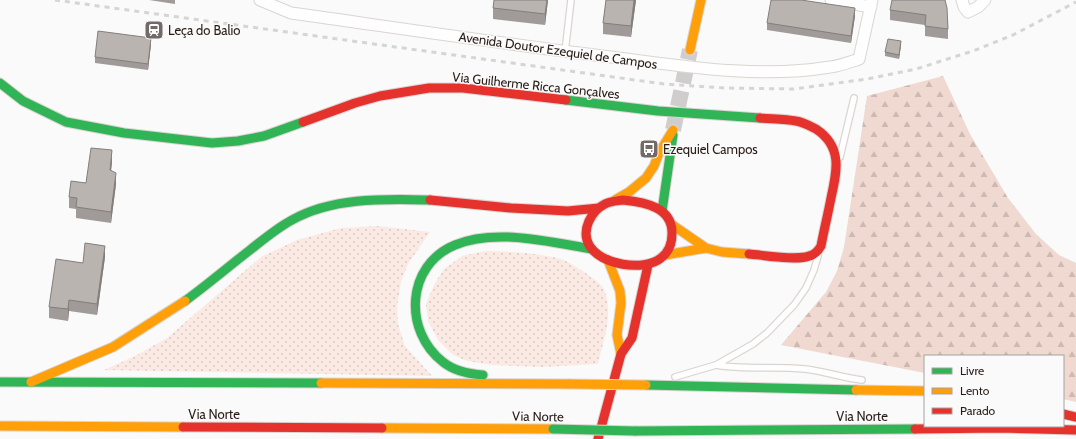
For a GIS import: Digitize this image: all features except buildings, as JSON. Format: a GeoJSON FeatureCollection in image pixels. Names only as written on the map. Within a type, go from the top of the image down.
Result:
{"type":"FeatureCollection","features":[{"type":"Feature","properties":{"kind":"main road"},"geometry":{"type":"LineString","coordinates":[[690,50],[701,0]]}},
{"type":"Feature","properties":{"kind":"main road","name":"Via Guilherme Ricca Gonçalves"},"geometry":{"type":"LineString","coordinates":[[0,83],[22,101],[66,122],[124,133],[212,143],[238,141],[264,136],[355,103],[380,96],[429,88],[463,88],[658,111],[797,121],[817,129],[822,133],[829,142],[836,159],[836,175],[821,246]]}},
{"type":"Feature","properties":{"kind":"main road"},"geometry":{"type":"LineString","coordinates":[[31,382],[113,347],[186,301],[274,231],[293,219],[312,211],[333,205],[364,200],[398,199],[433,200],[511,208],[568,211],[599,208],[629,192],[646,178],[673,130],[662,211]]}},
{"type":"Feature","properties":{"kind":"main road"},"geometry":{"type":"LineString","coordinates":[[613,201],[623,200],[639,202],[652,206],[662,211],[671,224],[706,248],[722,252],[806,258],[818,252],[821,246]]}},
{"type":"Feature","properties":{"kind":"main road"},"geometry":{"type":"LineString","coordinates":[[599,208],[591,218],[588,225],[588,243],[592,249],[608,260],[630,266],[648,265],[659,260],[665,255],[672,242],[673,233],[671,224]]}},
{"type":"Feature","properties":{"kind":"main road"},"geometry":{"type":"LineString","coordinates":[[569,384],[548,379],[471,374],[456,369],[443,362],[428,346],[419,329],[415,313],[415,293],[426,265],[437,255],[452,246],[484,237],[507,237],[592,249]]}},
{"type":"Feature","properties":{"kind":"main road"},"geometry":{"type":"LineString","coordinates":[[665,255],[706,248]]}},
{"type":"Feature","properties":{"kind":"main road"},"geometry":{"type":"LineString","coordinates":[[608,260],[620,291],[621,303],[617,335],[621,354]]}},
{"type":"Feature","properties":{"kind":"main road"},"geometry":{"type":"LineString","coordinates":[[598,439],[621,354],[632,338],[648,265]]}},
{"type":"Feature","properties":{"kind":"main road"},"geometry":{"type":"LineString","coordinates":[[0,382],[569,384],[924,390]]}},
{"type":"Feature","properties":{"kind":"main road"},"geometry":{"type":"LineString","coordinates":[[1064,414],[1076,417]]}},
{"type":"Feature","properties":{"kind":"main road","name":"Via Norte"},"geometry":{"type":"LineString","coordinates":[[0,426],[554,429],[635,431],[1001,428],[1076,430]]}},
{"type":"Feature","properties":{"kind":"street","name":"Avenida Doutor Ezequiel de Campos"},"geometry":{"type":"LineString","coordinates":[[260,0],[291,13],[566,52],[668,64],[766,72],[804,71],[832,67],[859,59],[871,4]]}},
{"type":"Feature","properties":{"kind":"street"},"geometry":{"type":"LineString","coordinates":[[831,0],[871,4]]}},
{"type":"Feature","properties":{"kind":"street"},"geometry":{"type":"LineString","coordinates":[[962,0],[964,7],[968,12],[978,7],[985,0]]}},
{"type":"Feature","properties":{"kind":"lane"},"geometry":{"type":"LineString","coordinates":[[566,52],[571,0]]}},
{"type":"Feature","properties":{"kind":"lane"},"geometry":{"type":"LineString","coordinates":[[836,175],[854,98]]}},
{"type":"Feature","properties":{"kind":"lane"},"geometry":{"type":"LineString","coordinates":[[646,385],[716,365],[753,344],[767,334],[794,305],[806,288],[814,270],[821,246]]}},
{"type":"Feature","properties":{"kind":"lane"},"geometry":{"type":"LineString","coordinates":[[716,365],[731,368],[781,367],[807,369],[866,380]]}},
{"type":"Feature","properties":{"kind":"lane"},"geometry":{"type":"LineString","coordinates":[[898,384],[924,390]]}},
{"type":"Feature","properties":{"kind":"shaded area"},"geometry":{"type":"Polygon","coordinates":[[[378,226],[430,232],[408,264],[401,282],[397,307],[398,324],[405,346],[432,376],[104,370],[135,356],[167,338],[261,257],[297,240],[341,228],[378,226]]]}},
{"type":"Feature","properties":{"kind":"shaded area"},"geometry":{"type":"Polygon","coordinates":[[[485,251],[503,251],[543,255],[561,259],[583,271],[602,286],[607,300],[608,316],[598,364],[541,367],[492,365],[467,361],[453,355],[438,340],[428,321],[426,304],[435,283],[444,269],[462,256],[485,251]]]}},
{"type":"Feature","properties":{"kind":"green space"},"geometry":{"type":"Polygon","coordinates":[[[943,76],[970,134],[1008,198],[1036,234],[1059,255],[1076,263],[1076,402],[1064,399],[1064,355],[924,355],[924,373],[781,345],[826,292],[837,271],[844,247],[867,96],[943,76]]]}},
{"type":"Feature","properties":{"kind":"tunnel"},"geometry":{"type":"LineString","coordinates":[[673,130],[690,50]]}},
{"type":"Feature","properties":{"kind":"railway"},"geometry":{"type":"LineString","coordinates":[[55,0],[664,84],[725,88],[794,89],[867,79],[916,69],[973,51],[1013,35],[1076,2]]}},
{"type":"Feature","properties":{"kind":"traffic: fast"},"geometry":{"type":"LineString","coordinates":[[0,83],[23,101],[66,122],[124,133],[212,143],[238,141],[264,136],[303,122]]}},
{"type":"Feature","properties":{"kind":"traffic: fast"},"geometry":{"type":"LineString","coordinates":[[566,100],[658,111],[760,118]]}},
{"type":"Feature","properties":{"kind":"traffic: fast"},"geometry":{"type":"LineString","coordinates":[[662,211],[673,135]]}},
{"type":"Feature","properties":{"kind":"traffic: fast"},"geometry":{"type":"LineString","coordinates":[[185,301],[276,230],[308,212],[342,203],[359,201],[395,199],[430,200]]}},
{"type":"Feature","properties":{"kind":"traffic: fast"},"geometry":{"type":"LineString","coordinates":[[483,375],[462,372],[447,365],[430,349],[421,333],[416,317],[416,299],[419,283],[427,267],[439,254],[455,245],[487,237],[541,240],[592,249]]}},
{"type":"Feature","properties":{"kind":"traffic: fast"},"geometry":{"type":"LineString","coordinates":[[0,382],[321,383]]}},
{"type":"Feature","properties":{"kind":"traffic: fast"},"geometry":{"type":"LineString","coordinates":[[646,385],[856,390]]}},
{"type":"Feature","properties":{"kind":"traffic: fast"},"geometry":{"type":"LineString","coordinates":[[553,429],[635,431]]}},
{"type":"Feature","properties":{"kind":"traffic: fast"},"geometry":{"type":"LineString","coordinates":[[635,431],[915,429]]}},
{"type":"Feature","properties":{"kind":"traffic: slow"},"geometry":{"type":"LineString","coordinates":[[690,50],[701,0]]}},
{"type":"Feature","properties":{"kind":"traffic: slow"},"geometry":{"type":"LineString","coordinates":[[615,200],[629,192],[646,178],[673,130]]}},
{"type":"Feature","properties":{"kind":"traffic: slow"},"geometry":{"type":"LineString","coordinates":[[671,224],[706,248],[722,252],[749,254]]}},
{"type":"Feature","properties":{"kind":"traffic: slow"},"geometry":{"type":"LineString","coordinates":[[665,255],[706,248]]}},
{"type":"Feature","properties":{"kind":"traffic: slow"},"geometry":{"type":"LineString","coordinates":[[608,260],[620,291],[621,303],[617,335],[621,354]]}},
{"type":"Feature","properties":{"kind":"traffic: slow"},"geometry":{"type":"LineString","coordinates":[[31,382],[113,347],[185,301]]}},
{"type":"Feature","properties":{"kind":"traffic: slow"},"geometry":{"type":"LineString","coordinates":[[321,383],[569,384]]}},
{"type":"Feature","properties":{"kind":"traffic: slow"},"geometry":{"type":"LineString","coordinates":[[569,384],[646,385]]}},
{"type":"Feature","properties":{"kind":"traffic: slow"},"geometry":{"type":"LineString","coordinates":[[856,390],[924,391]]}},
{"type":"Feature","properties":{"kind":"traffic: slow"},"geometry":{"type":"LineString","coordinates":[[0,426],[183,427]]}},
{"type":"Feature","properties":{"kind":"traffic: slow"},"geometry":{"type":"LineString","coordinates":[[382,428],[553,429]]}},
{"type":"Feature","properties":{"kind":"traffic: jam"},"geometry":{"type":"LineString","coordinates":[[303,122],[355,103],[380,96],[429,88],[463,88],[566,100]]}},
{"type":"Feature","properties":{"kind":"traffic: jam"},"geometry":{"type":"LineString","coordinates":[[749,254],[797,258],[811,255],[816,252],[821,246],[836,169],[836,160],[831,144],[825,136],[816,129],[799,122],[760,118]]}},
{"type":"Feature","properties":{"kind":"traffic: jam"},"geometry":{"type":"LineString","coordinates":[[430,200],[511,208],[568,211],[599,208]]}},
{"type":"Feature","properties":{"kind":"traffic: jam"},"geometry":{"type":"LineString","coordinates":[[623,200],[640,202],[656,208],[668,218],[671,225],[672,234],[670,248],[664,256],[644,265],[623,264],[612,262],[602,257],[589,245],[586,233],[587,227],[595,211],[605,204],[623,200]]}},
{"type":"Feature","properties":{"kind":"traffic: jam"},"geometry":{"type":"LineString","coordinates":[[598,439],[621,354],[632,338],[648,265]]}},
{"type":"Feature","properties":{"kind":"traffic: jam"},"geometry":{"type":"LineString","coordinates":[[1064,414],[1076,417]]}},
{"type":"Feature","properties":{"kind":"traffic: jam"},"geometry":{"type":"LineString","coordinates":[[183,427],[382,428]]}},
{"type":"Feature","properties":{"kind":"traffic: jam"},"geometry":{"type":"LineString","coordinates":[[915,429],[1001,428],[1076,430]]}},
{"type":"Feature","properties":{"kind":"place","name":"Leça do Balio"},"geometry":{"type":"Point","coordinates":[154,30]}},
{"type":"Feature","properties":{"kind":"place","name":"Ezequiel Campos"},"geometry":{"type":"Point","coordinates":[649,149]}}]}
